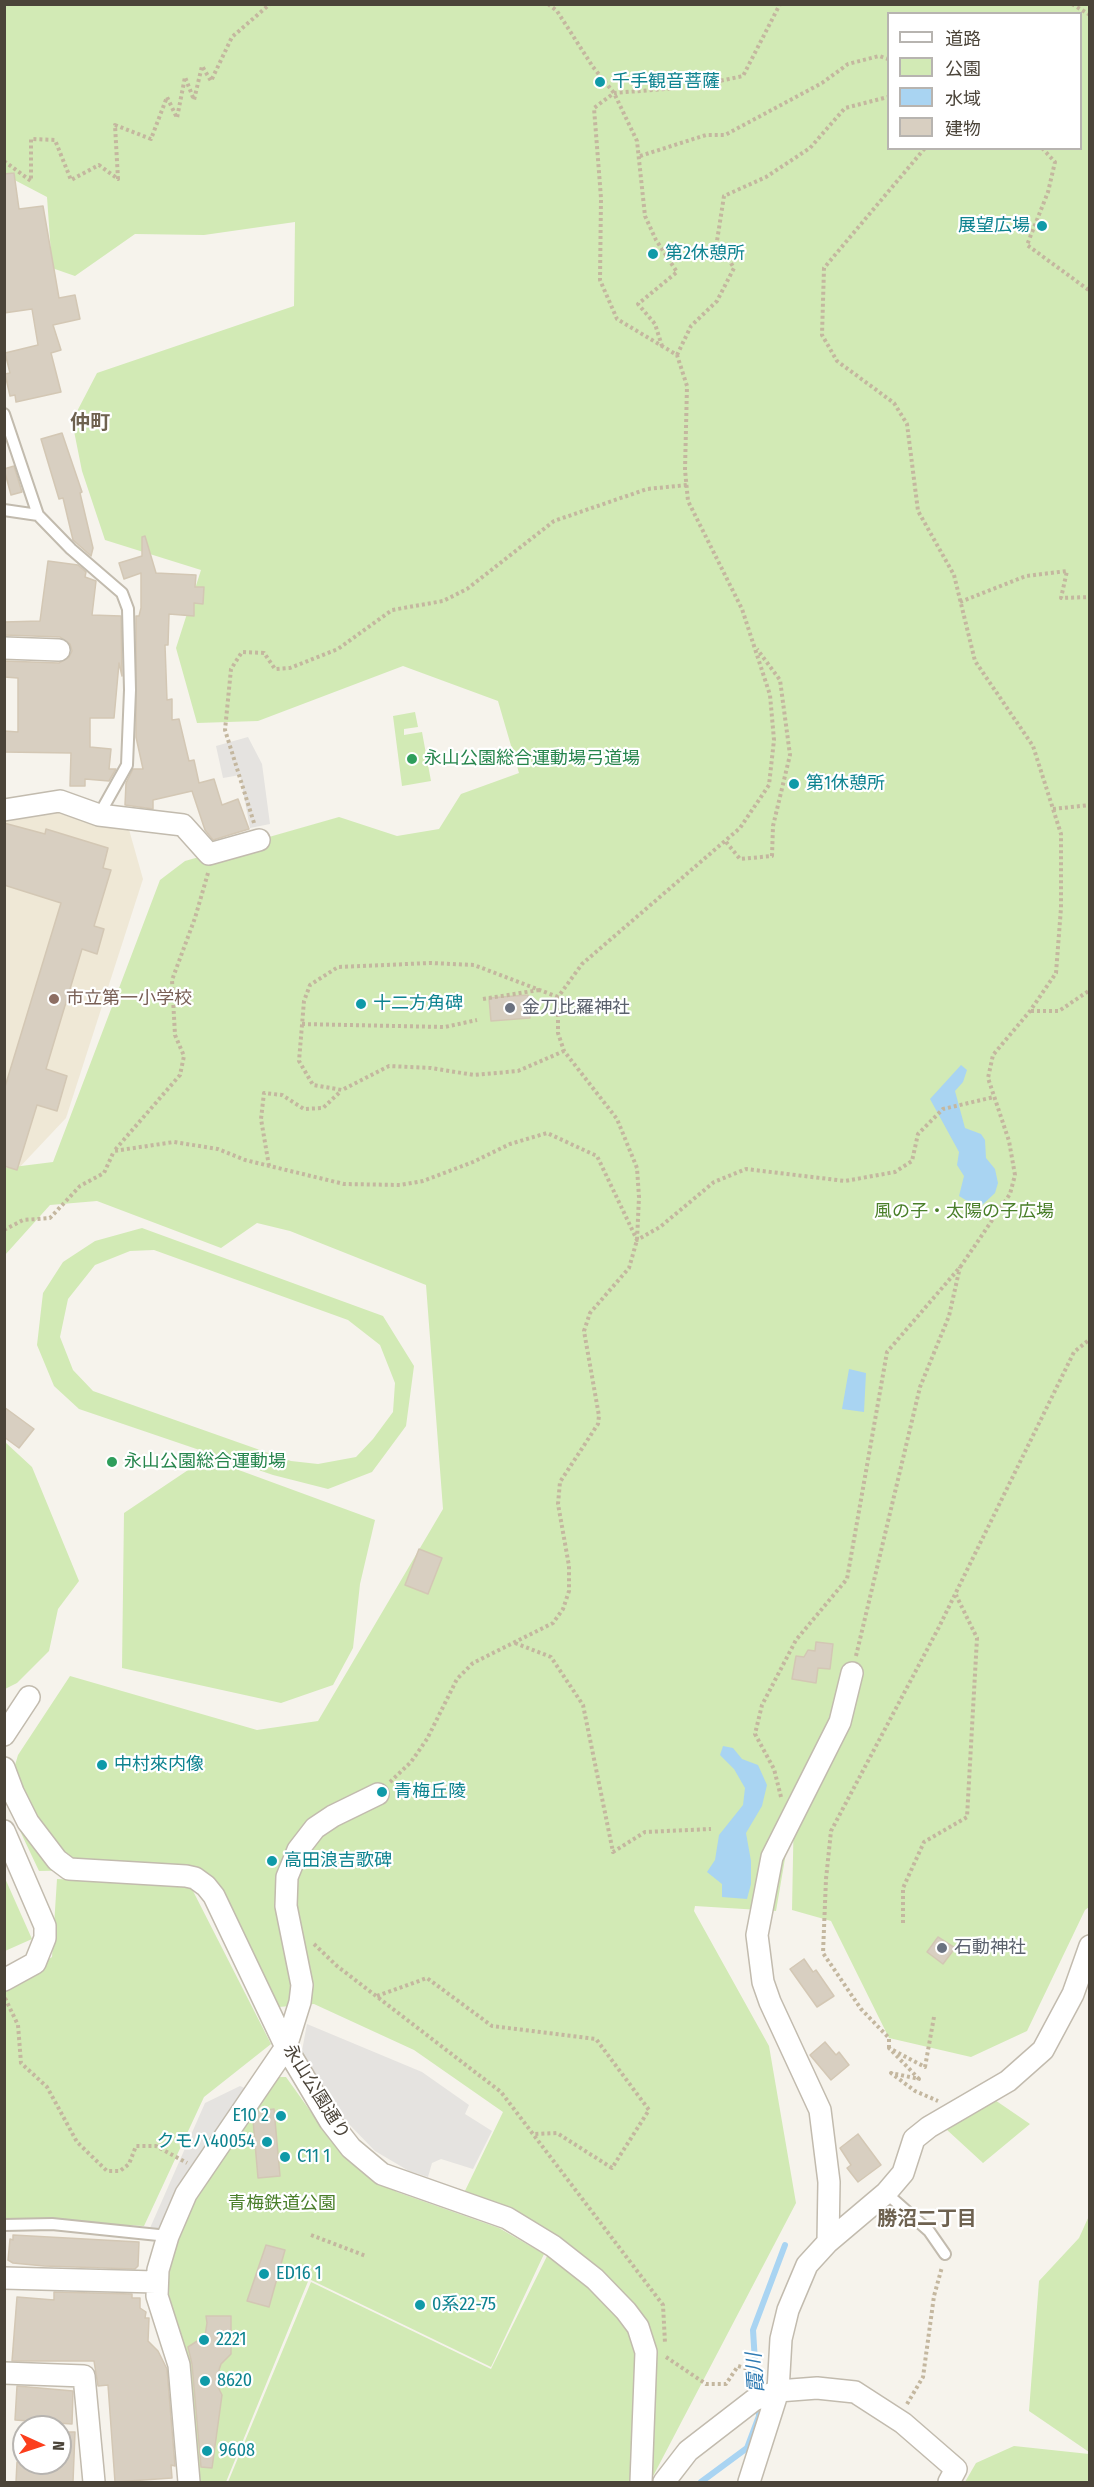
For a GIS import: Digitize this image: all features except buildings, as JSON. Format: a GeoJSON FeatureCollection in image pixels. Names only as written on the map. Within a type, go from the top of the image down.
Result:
{"type":"FeatureCollection","features":[{"type":"Feature","properties":{"kind":"street"},"geometry":{"type":"LineString","coordinates":[[4,648],[58,650]]}},
{"type":"Feature","properties":{"kind":"street"},"geometry":{"type":"LineString","coordinates":[[4,810],[60,801],[99,815],[183,825],[209,854],[259,840]]}},
{"type":"Feature","properties":{"kind":"street"},"geometry":{"type":"LineString","coordinates":[[828,2242],[829,2182],[820,2110],[770,2002],[763,1982],[757,1935],[772,1857],[840,1722],[852,1673]]}},
{"type":"Feature","properties":{"kind":"street"},"geometry":{"type":"LineString","coordinates":[[4,1735],[29,1697]]}},
{"type":"Feature","properties":{"kind":"street","name":"永山公園通り"},"geometry":{"type":"LineString","coordinates":[[4,1768],[28,1822],[57,1860],[69,1869],[186,1876],[195,1878],[206,1886],[214,1896],[286,2047],[330,2121],[351,2148],[382,2174],[507,2218],[553,2246],[595,2279],[626,2311],[638,2327],[646,2352],[647,2377],[641,2482]]}},
{"type":"Feature","properties":{"kind":"street"},"geometry":{"type":"LineString","coordinates":[[189,2482],[179,2366],[157,2296],[156,2282],[168,2236],[186,2194],[200,2171],[286,2047],[300,2002],[302,1985],[286,1906],[286,1877],[298,1851],[315,1828],[333,1815],[378,1794]]}},
{"type":"Feature","properties":{"kind":"street"},"geometry":{"type":"LineString","coordinates":[[4,1831],[45,1926],[45,1938],[35,1963],[4,1980]]}},
{"type":"Feature","properties":{"kind":"street"},"geometry":{"type":"LineString","coordinates":[[749,2482],[764,2396],[782,2339],[788,2310],[807,2265],[828,2242],[886,2193],[903,2173],[914,2139],[929,2127],[955,2114],[1008,2081],[1043,2050],[1073,1994],[1089,1946]]}},
{"type":"Feature","properties":{"kind":"street"},"geometry":{"type":"LineString","coordinates":[[4,2278],[156,2282]]}},
{"type":"Feature","properties":{"kind":"street"},"geometry":{"type":"LineString","coordinates":[[4,2373],[84,2376],[94,2482]]}},
{"type":"Feature","properties":{"kind":"street"},"geometry":{"type":"LineString","coordinates":[[664,2482],[688,2451],[764,2396],[817,2388],[855,2392],[898,2420],[956,2469],[949,2482]]}},
{"type":"Feature","properties":{"kind":"lane"},"geometry":{"type":"LineString","coordinates":[[4,414],[38,515],[71,549],[122,592],[128,609],[130,690],[127,765],[99,815]]}},
{"type":"Feature","properties":{"kind":"lane"},"geometry":{"type":"LineString","coordinates":[[4,510],[38,515]]}},
{"type":"Feature","properties":{"kind":"lane"},"geometry":{"type":"LineString","coordinates":[[886,2193],[929,2231],[945,2254]]}},
{"type":"Feature","properties":{"kind":"lane"},"geometry":{"type":"LineString","coordinates":[[4,2225],[52,2224],[168,2236]]}},
{"type":"Feature","properties":{"kind":"path"},"geometry":{"type":"LineString","coordinates":[[4,160],[31,182],[31,139],[55,140],[71,180],[99,165],[118,179],[115,125],[151,139],[167,97],[177,118],[185,77],[194,100],[202,66],[211,81],[232,37],[270,4]]}},
{"type":"Feature","properties":{"kind":"path"},"geometry":{"type":"LineString","coordinates":[[548,4],[557,10],[593,67],[614,93],[637,141],[645,216],[656,240],[677,272],[638,304],[655,324],[662,345]]}},
{"type":"Feature","properties":{"kind":"path"},"geometry":{"type":"LineString","coordinates":[[378,1794],[416,1754],[458,1678],[473,1663],[553,1623],[563,1609],[569,1591],[569,1566],[558,1504],[560,1482],[598,1424],[599,1416],[584,1331],[590,1313],[629,1268],[638,1240],[639,1197],[637,1168],[628,1141],[604,1100],[574,1068],[564,1051],[558,1033],[558,997],[582,964],[740,828],[769,785],[774,740],[770,695],[742,609],[688,501],[687,386],[677,355],[617,319],[600,280],[601,198],[594,108],[614,93],[691,87],[743,76],[780,4]]}},
{"type":"Feature","properties":{"kind":"path"},"geometry":{"type":"LineString","coordinates":[[1072,4],[1089,15]]}},
{"type":"Feature","properties":{"kind":"path"},"geometry":{"type":"LineString","coordinates":[[640,156],[706,135],[725,135],[822,82],[848,64],[879,56],[887,58]]}},
{"type":"Feature","properties":{"kind":"path"},"geometry":{"type":"LineString","coordinates":[[677,355],[691,326],[717,302],[734,268],[717,241],[724,196],[766,177],[810,148],[846,108],[887,97]]}},
{"type":"Feature","properties":{"kind":"path"},"geometry":{"type":"LineString","coordinates":[[787,1824],[774,1769],[755,1734],[762,1705],[796,1640],[847,1579],[887,1352],[961,1266],[1010,1194],[1015,1175],[1009,1141],[988,1078],[993,1055],[1030,1011],[1056,973],[1061,908],[1061,834],[1033,746],[975,661],[954,575],[918,511],[907,424],[894,403],[837,361],[822,335],[824,268],[923,150]]}},
{"type":"Feature","properties":{"kind":"path"},"geometry":{"type":"LineString","coordinates":[[1044,150],[1055,162],[1048,192],[1027,244],[1089,291]]}},
{"type":"Feature","properties":{"kind":"path"},"geometry":{"type":"LineString","coordinates":[[259,840],[225,730],[231,669],[242,652],[264,653],[275,669],[290,668],[338,649],[393,610],[443,601],[466,589],[554,521],[647,489],[687,485]]}},
{"type":"Feature","properties":{"kind":"path"},"geometry":{"type":"LineString","coordinates":[[960,602],[1026,576],[1067,572],[1061,598],[1089,597]]}},
{"type":"Feature","properties":{"kind":"path"},"geometry":{"type":"LineString","coordinates":[[726,842],[740,859],[772,856],[773,826],[790,755],[780,680],[753,645]]}},
{"type":"Feature","properties":{"kind":"path"},"geometry":{"type":"LineString","coordinates":[[1053,809],[1089,805]]}},
{"type":"Feature","properties":{"kind":"path"},"geometry":{"type":"LineString","coordinates":[[4,1230],[23,1220],[50,1218],[80,1186],[104,1173],[114,1151],[180,1075],[184,1056],[175,1035],[172,980],[207,879],[209,854]]}},
{"type":"Feature","properties":{"kind":"path"},"geometry":{"type":"LineString","coordinates":[[342,1090],[312,1085],[299,1061],[304,1001],[310,985],[338,967],[431,963],[474,965],[558,997]]}},
{"type":"Feature","properties":{"kind":"path"},"geometry":{"type":"LineString","coordinates":[[483,999],[540,990]]}},
{"type":"Feature","properties":{"kind":"path"},"geometry":{"type":"LineString","coordinates":[[1030,1011],[1059,1011],[1089,990]]}},
{"type":"Feature","properties":{"kind":"path"},"geometry":{"type":"LineString","coordinates":[[302,1024],[445,1027],[477,1020]]}},
{"type":"Feature","properties":{"kind":"path"},"geometry":{"type":"LineString","coordinates":[[269,1166],[261,1119],[264,1093],[282,1095],[304,1109],[323,1108],[342,1090],[389,1066],[430,1068],[474,1075],[518,1071],[564,1051]]}},
{"type":"Feature","properties":{"kind":"path"},"geometry":{"type":"LineString","coordinates":[[638,1240],[660,1227],[714,1182],[746,1169],[845,1181],[895,1172],[912,1161],[918,1134],[943,1109],[994,1097]]}},
{"type":"Feature","properties":{"kind":"path"},"geometry":{"type":"LineString","coordinates":[[114,1151],[174,1142],[218,1149],[244,1160],[344,1184],[400,1185],[423,1181],[473,1162],[510,1144],[547,1133],[597,1156],[638,1240]]}},
{"type":"Feature","properties":{"kind":"path"},"geometry":{"type":"LineString","coordinates":[[852,1673],[905,1444],[921,1387],[949,1316],[961,1266]]}},
{"type":"Feature","properties":{"kind":"path"},"geometry":{"type":"LineString","coordinates":[[955,2114],[932,2097],[915,2091],[891,2073],[919,2079],[889,2048],[889,2038],[861,2009],[823,1953],[826,1879],[831,1831],[956,1594],[1074,1352],[1089,1339]]}},
{"type":"Feature","properties":{"kind":"path"},"geometry":{"type":"LineString","coordinates":[[903,1923],[903,1888],[924,1842],[967,1816],[977,1638],[956,1594]]}},
{"type":"Feature","properties":{"kind":"path"},"geometry":{"type":"LineString","coordinates":[[515,1643],[551,1657],[584,1705],[613,1852],[645,1832],[711,1829]]}},
{"type":"Feature","properties":{"kind":"path"},"geometry":{"type":"LineString","coordinates":[[289,1921],[337,1966],[501,2092],[663,2305],[665,2357]]}},
{"type":"Feature","properties":{"kind":"path"},"geometry":{"type":"LineString","coordinates":[[376,1996],[428,1978],[492,2026],[596,2039],[649,2110],[612,2168],[557,2133],[533,2134]]}},
{"type":"Feature","properties":{"kind":"path"},"geometry":{"type":"LineString","coordinates":[[4,1997],[18,2025],[21,2063],[47,2087],[77,2142],[107,2171],[120,2171],[129,2164],[136,2146],[156,2146],[200,2171]]}},
{"type":"Feature","properties":{"kind":"path"},"geometry":{"type":"LineString","coordinates":[[889,2048],[925,2067],[934,2017]]}},
{"type":"Feature","properties":{"kind":"path"},"geometry":{"type":"LineString","coordinates":[[311,2235],[366,2256]]}},
{"type":"Feature","properties":{"kind":"path"},"geometry":{"type":"LineString","coordinates":[[898,2420],[923,2377],[934,2296],[945,2254]]}},
{"type":"Feature","properties":{"kind":"path"},"geometry":{"type":"LineString","coordinates":[[643,2342],[705,2384],[726,2384],[738,2366],[748,2369],[764,2396]]}},
{"type":"Feature","properties":{"kind":"shaded area"},"geometry":{"type":"Polygon","coordinates":[[[248,737],[262,764],[270,824],[250,828],[240,775],[223,778],[216,746],[248,737]]]}},
{"type":"Feature","properties":{"kind":"shaded area","name":"市立第一小学校"},"geometry":{"type":"Polygon","coordinates":[[[60,801],[128,826],[143,879],[66,1118],[17,1170],[4,1168],[4,810],[60,801]]]}},
{"type":"Feature","properties":{"kind":"shaded area"},"geometry":{"type":"Polygon","coordinates":[[[307,2024],[422,2072],[469,2105],[465,2114],[492,2131],[473,2169],[441,2159],[432,2163],[428,2177],[409,2171],[375,2151],[344,2119],[301,2056],[307,2024]]]}},
{"type":"Feature","properties":{"kind":"shaded area"},"geometry":{"type":"Polygon","coordinates":[[[240,2086],[247,2089],[163,2230],[150,2228],[205,2103],[240,2086]]]}},
{"type":"Feature","properties":{"kind":"green space","name":"風の子・太陽の子広場"},"geometry":{"type":"Polygon","coordinates":[[[5,5],[1089,5],[1089,1907],[1085,1910],[1027,2031],[971,2057],[889,2038],[831,1921],[792,1910],[794,1806],[776,1911],[695,1906],[694,1911],[769,2046],[796,2203],[650,2482],[228,2482],[311,2282],[491,2369],[554,2242],[463,2195],[503,2112],[414,2050],[314,2004],[279,2007],[198,1868],[39,1871],[5,1799],[18,1755],[70,1676],[257,1730],[318,1721],[443,1509],[426,1285],[290,1231],[257,1223],[221,1248],[97,1201],[50,1205],[5,1255],[5,1168],[53,1162],[160,880],[185,861],[339,817],[397,836],[439,829],[461,794],[519,773],[498,701],[403,666],[258,721],[197,723],[176,648],[201,570],[105,540],[82,471],[72,421],[97,373],[294,306],[295,222],[204,235],[135,234],[75,276],[52,268],[47,197],[5,175],[5,5]]]}},
{"type":"Feature","properties":{"kind":"green space","name":"永山公園総合運動場弓道場"},"geometry":{"type":"Polygon","coordinates":[[[415,712],[418,727],[404,729],[404,735],[422,732],[431,781],[402,786],[393,716],[415,712]]]}},
{"type":"Feature","properties":{"kind":"green space"},"geometry":{"type":"Polygon","coordinates":[[[142,1228],[383,1316],[414,1366],[406,1426],[372,1472],[328,1489],[273,1475],[79,1409],[54,1386],[37,1345],[43,1293],[63,1262],[95,1241],[142,1228]],[[154,1250],[130,1251],[95,1265],[68,1299],[60,1337],[73,1370],[93,1391],[291,1461],[318,1464],[356,1457],[393,1412],[395,1383],[380,1345],[348,1320],[154,1250]]]}},
{"type":"Feature","properties":{"kind":"green space"},"geometry":{"type":"Polygon","coordinates":[[[5,1442],[32,1467],[79,1581],[58,1609],[49,1651],[17,1683],[5,1689],[5,1442]]]}},
{"type":"Feature","properties":{"kind":"green space"},"geometry":{"type":"Polygon","coordinates":[[[206,1458],[375,1520],[360,1584],[353,1648],[333,1685],[281,1703],[122,1668],[124,1513],[206,1458]]]}},
{"type":"Feature","properties":{"kind":"green space"},"geometry":{"type":"Polygon","coordinates":[[[4,1876],[32,1939],[5,1951],[4,1951],[4,1876]]]}},
{"type":"Feature","properties":{"kind":"green space"},"geometry":{"type":"Polygon","coordinates":[[[57,1879],[177,1884],[192,1889],[271,2044],[204,2097],[144,2226],[5,2219],[5,1987],[52,1957],[57,1879]]]}},
{"type":"Feature","properties":{"kind":"green space","name":"青梅鉄道公園"},"geometry":{"type":"Polygon","coordinates":[[[276,2077],[286,2077],[336,2147],[368,2176],[397,2192],[499,2228],[544,2254],[491,2367],[309,2279],[226,2482],[196,2482],[164,2291],[171,2249],[196,2194],[276,2077]]]}},
{"type":"Feature","properties":{"kind":"green space"},"geometry":{"type":"Polygon","coordinates":[[[992,2098],[1030,2124],[983,2163],[946,2129],[992,2098]]]}},
{"type":"Feature","properties":{"kind":"green space"},"geometry":{"type":"Polygon","coordinates":[[[1089,2216],[1089,2452],[1029,2411],[1039,2281],[1079,2238],[1089,2216]]]}},
{"type":"Feature","properties":{"kind":"green space"},"geometry":{"type":"Polygon","coordinates":[[[1014,2446],[1089,2454],[1089,2482],[965,2482],[976,2463],[1014,2446]]]}},
{"type":"Feature","properties":{"kind":"water"},"geometry":{"type":"Polygon","coordinates":[[[961,1065],[967,1070],[963,1082],[955,1091],[965,1128],[981,1134],[985,1140],[986,1158],[995,1169],[998,1183],[995,1193],[979,1208],[959,1196],[964,1176],[957,1165],[959,1152],[930,1099],[961,1065]]]}},
{"type":"Feature","properties":{"kind":"water"},"geometry":{"type":"Polygon","coordinates":[[[849,1369],[866,1373],[864,1412],[842,1409],[849,1369]]]}},
{"type":"Feature","properties":{"kind":"water"},"geometry":{"type":"Polygon","coordinates":[[[723,1746],[733,1748],[742,1759],[758,1765],[767,1785],[762,1806],[746,1833],[751,1861],[751,1884],[747,1899],[722,1897],[722,1884],[707,1872],[715,1860],[719,1835],[743,1805],[745,1788],[734,1769],[720,1755],[723,1746]]]}},
{"type":"Feature","properties":{"kind":"waterway","name":"霞川"},"geometry":{"type":"LineString","coordinates":[[757,2394],[753,2330],[785,2245]]}},
{"type":"Feature","properties":{"kind":"waterway","name":"霞川"},"geometry":{"type":"LineString","coordinates":[[701,2482],[747,2448],[759,2416],[758,2404]]}},
{"type":"Feature","properties":{"kind":"place","name":"千手観音菩薩"},"geometry":{"type":"Point","coordinates":[600,82]}},
{"type":"Feature","properties":{"kind":"place","name":"展望広場"},"geometry":{"type":"Point","coordinates":[1042,226]}},
{"type":"Feature","properties":{"kind":"place","name":"第2休憩所"},"geometry":{"type":"Point","coordinates":[653,254]}},
{"type":"Feature","properties":{"kind":"place","name":"永山公園総合運動場弓道場"},"geometry":{"type":"Point","coordinates":[412,759]}},
{"type":"Feature","properties":{"kind":"place","name":"第1休憩所"},"geometry":{"type":"Point","coordinates":[794,784]}},
{"type":"Feature","properties":{"kind":"place","name":"市立第一小学校"},"geometry":{"type":"Point","coordinates":[54,999]}},
{"type":"Feature","properties":{"kind":"place","name":"十二方角碑"},"geometry":{"type":"Point","coordinates":[361,1004]}},
{"type":"Feature","properties":{"kind":"place","name":"金刀比羅神社"},"geometry":{"type":"Point","coordinates":[510,1008]}},
{"type":"Feature","properties":{"kind":"place","name":"永山公園総合運動場"},"geometry":{"type":"Point","coordinates":[112,1462]}},
{"type":"Feature","properties":{"kind":"place","name":"中村來内像"},"geometry":{"type":"Point","coordinates":[102,1765]}},
{"type":"Feature","properties":{"kind":"place","name":"青梅丘陵"},"geometry":{"type":"Point","coordinates":[382,1792]}},
{"type":"Feature","properties":{"kind":"place","name":"高田浪吉歌碑"},"geometry":{"type":"Point","coordinates":[272,1861]}},
{"type":"Feature","properties":{"kind":"place","name":"石動神社"},"geometry":{"type":"Point","coordinates":[942,1948]}},
{"type":"Feature","properties":{"kind":"place","name":"E10 2"},"geometry":{"type":"Point","coordinates":[281,2116]}},
{"type":"Feature","properties":{"kind":"place","name":"クモハ40054"},"geometry":{"type":"Point","coordinates":[267,2142]}},
{"type":"Feature","properties":{"kind":"place","name":"C11 1"},"geometry":{"type":"Point","coordinates":[285,2157]}},
{"type":"Feature","properties":{"kind":"place","name":"ED16 1"},"geometry":{"type":"Point","coordinates":[264,2274]}},
{"type":"Feature","properties":{"kind":"place","name":"0系22-75"},"geometry":{"type":"Point","coordinates":[420,2305]}},
{"type":"Feature","properties":{"kind":"place","name":"2221"},"geometry":{"type":"Point","coordinates":[204,2340]}},
{"type":"Feature","properties":{"kind":"place","name":"8620"},"geometry":{"type":"Point","coordinates":[205,2381]}},
{"type":"Feature","properties":{"kind":"place","name":"9608"},"geometry":{"type":"Point","coordinates":[207,2451]}},
{"type":"Feature","properties":{"kind":"district","name":"仲町"},"geometry":{"type":"Point","coordinates":[90,423]}},
{"type":"Feature","properties":{"kind":"district","name":"勝沼二丁目"},"geometry":{"type":"Point","coordinates":[927,2219]}}]}
